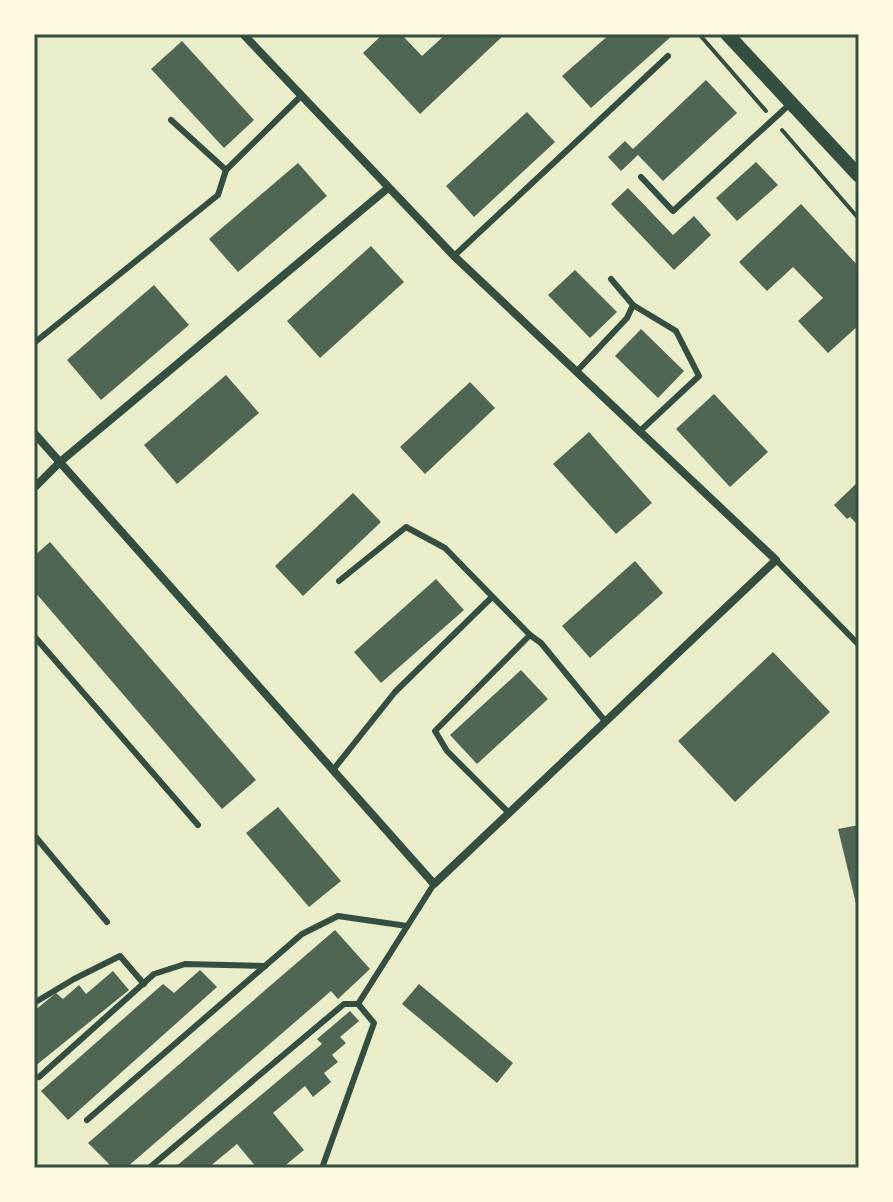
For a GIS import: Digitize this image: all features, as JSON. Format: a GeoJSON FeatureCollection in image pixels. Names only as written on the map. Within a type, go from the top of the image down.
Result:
{"type":"FeatureCollection","features":[{"type":"Feature","properties":{"kind":"street"},"geometry":{"type":"LineString","coordinates":[[34,433],[434,884],[776,560],[454,256],[243,34]]}},
{"type":"Feature","properties":{"kind":"street"},"geometry":{"type":"LineString","coordinates":[[727,34],[859,176]]}},
{"type":"Feature","properties":{"kind":"street"},"geometry":{"type":"LineString","coordinates":[[34,488],[60,462],[388,188]]}},
{"type":"Feature","properties":{"kind":"lane"},"geometry":{"type":"LineString","coordinates":[[454,256],[668,56]]}},
{"type":"Feature","properties":{"kind":"lane"},"geometry":{"type":"LineString","coordinates":[[34,343],[218,195],[226,170],[301,96]]}},
{"type":"Feature","properties":{"kind":"lane"},"geometry":{"type":"LineString","coordinates":[[641,177],[673,211],[790,103]]}},
{"type":"Feature","properties":{"kind":"lane"},"geometry":{"type":"LineString","coordinates":[[171,120],[226,170]]}},
{"type":"Feature","properties":{"kind":"lane"},"geometry":{"type":"LineString","coordinates":[[611,279],[633,305],[676,331],[699,376],[639,432]]}},
{"type":"Feature","properties":{"kind":"lane"},"geometry":{"type":"LineString","coordinates":[[577,371],[627,318],[633,305]]}},
{"type":"Feature","properties":{"kind":"lane"},"geometry":{"type":"LineString","coordinates":[[339,581],[406,527],[445,548],[541,643],[605,721]]}},
{"type":"Feature","properties":{"kind":"lane"},"geometry":{"type":"LineString","coordinates":[[776,560],[859,645]]}},
{"type":"Feature","properties":{"kind":"lane"},"geometry":{"type":"LineString","coordinates":[[333,770],[395,692],[492,597]]}},
{"type":"Feature","properties":{"kind":"lane"},"geometry":{"type":"LineString","coordinates":[[509,813],[447,751],[435,731],[530,635]]}},
{"type":"Feature","properties":{"kind":"lane"},"geometry":{"type":"LineString","coordinates":[[34,636],[198,825]]}},
{"type":"Feature","properties":{"kind":"lane"},"geometry":{"type":"LineString","coordinates":[[34,835],[107,922]]}},
{"type":"Feature","properties":{"kind":"lane"},"geometry":{"type":"LineString","coordinates":[[358,1004],[434,884]]}},
{"type":"Feature","properties":{"kind":"lane"},"geometry":{"type":"LineString","coordinates":[[87,1120],[302,934],[338,916],[407,926]]}},
{"type":"Feature","properties":{"kind":"lane"},"geometry":{"type":"LineString","coordinates":[[34,1003],[120,956],[144,984]]}},
{"type":"Feature","properties":{"kind":"lane"},"geometry":{"type":"LineString","coordinates":[[39,1077],[154,974],[185,964],[265,966]]}},
{"type":"Feature","properties":{"kind":"lane"},"geometry":{"type":"LineString","coordinates":[[149,1168],[344,1004],[358,1004],[374,1023],[322,1168]]}},
{"type":"Feature","properties":{"kind":"building"},"geometry":{"type":"Polygon","coordinates":[[[383,34],[401,34],[422,56],[446,34],[505,34],[420,114],[363,53],[383,34]]]}},
{"type":"Feature","properties":{"kind":"building"},"geometry":{"type":"Polygon","coordinates":[[[610,34],[674,34],[591,108],[562,76],[610,34]]]}},
{"type":"Feature","properties":{"kind":"building"},"geometry":{"type":"Polygon","coordinates":[[[182,41],[254,120],[224,148],[151,69],[182,41]]]}},
{"type":"Feature","properties":{"kind":"building"},"geometry":{"type":"Polygon","coordinates":[[[706,80],[737,113],[663,181],[638,155],[621,171],[608,157],[625,141],[633,149],[706,80]]]}},
{"type":"Feature","properties":{"kind":"building"},"geometry":{"type":"Polygon","coordinates":[[[527,112],[555,142],[474,217],[446,186],[527,112]]]}},
{"type":"Feature","properties":{"kind":"building"},"geometry":{"type":"Polygon","coordinates":[[[756,162],[778,185],[737,221],[716,198],[756,162]]]}},
{"type":"Feature","properties":{"kind":"building"},"geometry":{"type":"Polygon","coordinates":[[[298,163],[327,196],[238,272],[209,239],[298,163]]]}},
{"type":"Feature","properties":{"kind":"building"},"geometry":{"type":"Polygon","coordinates":[[[628,188],[673,235],[694,216],[711,235],[674,270],[611,204],[628,188]]]}},
{"type":"Feature","properties":{"kind":"building"},"geometry":{"type":"Polygon","coordinates":[[[801,204],[859,267],[859,325],[828,353],[798,321],[823,298],[793,267],[767,291],[739,262],[801,204]]]}},
{"type":"Feature","properties":{"kind":"building"},"geometry":{"type":"Polygon","coordinates":[[[371,246],[404,282],[320,358],[287,321],[371,246]]]}},
{"type":"Feature","properties":{"kind":"building"},"geometry":{"type":"Polygon","coordinates":[[[575,270],[617,312],[590,338],[548,295],[575,270]]]}},
{"type":"Feature","properties":{"kind":"building"},"geometry":{"type":"Polygon","coordinates":[[[154,285],[189,325],[101,400],[67,360],[154,285]]]}},
{"type":"Feature","properties":{"kind":"building"},"geometry":{"type":"Polygon","coordinates":[[[641,329],[684,371],[658,398],[615,356],[641,329]]]}},
{"type":"Feature","properties":{"kind":"building"},"geometry":{"type":"Polygon","coordinates":[[[226,375],[259,413],[177,484],[144,445],[226,375]]]}},
{"type":"Feature","properties":{"kind":"building"},"geometry":{"type":"Polygon","coordinates":[[[470,382],[495,408],[425,474],[400,447],[470,382]]]}},
{"type":"Feature","properties":{"kind":"building"},"geometry":{"type":"Polygon","coordinates":[[[714,394],[768,452],[730,487],[676,429],[714,394]]]}},
{"type":"Feature","properties":{"kind":"building"},"geometry":{"type":"Polygon","coordinates":[[[589,432],[652,503],[616,534],[553,464],[589,432]]]}},
{"type":"Feature","properties":{"kind":"building"},"geometry":{"type":"Polygon","coordinates":[[[859,481],[859,526],[834,505],[859,481]]]}},
{"type":"Feature","properties":{"kind":"building"},"geometry":{"type":"Polygon","coordinates":[[[353,493],[381,522],[303,596],[275,566],[353,493]]]}},
{"type":"Feature","properties":{"kind":"building"},"geometry":{"type":"Polygon","coordinates":[[[50,542],[256,780],[222,809],[34,591],[34,556],[50,542]]]}},
{"type":"Feature","properties":{"kind":"building"},"geometry":{"type":"Polygon","coordinates":[[[635,561],[663,593],[590,658],[562,626],[635,561]]]}},
{"type":"Feature","properties":{"kind":"building"},"geometry":{"type":"Polygon","coordinates":[[[436,579],[464,610],[381,683],[354,652],[436,579]]]}},
{"type":"Feature","properties":{"kind":"building"},"geometry":{"type":"Polygon","coordinates":[[[773,652],[830,712],[735,802],[678,741],[773,652]]]}},
{"type":"Feature","properties":{"kind":"building"},"geometry":{"type":"Polygon","coordinates":[[[521,670],[548,699],[477,764],[450,735],[521,670]]]}},
{"type":"Feature","properties":{"kind":"building"},"geometry":{"type":"Polygon","coordinates":[[[278,807],[341,881],[309,907],[246,833],[278,807]]]}},
{"type":"Feature","properties":{"kind":"building"},"geometry":{"type":"Polygon","coordinates":[[[859,825],[859,912],[858,912],[838,829],[859,825]]]}},
{"type":"Feature","properties":{"kind":"building"},"geometry":{"type":"Polygon","coordinates":[[[335,930],[370,969],[338,999],[331,991],[126,1168],[107,1168],[110,1165],[88,1143],[335,930]]]}},
{"type":"Feature","properties":{"kind":"building"},"geometry":{"type":"Polygon","coordinates":[[[200,970],[217,987],[68,1120],[41,1091],[163,984],[174,993],[200,970]]]}},
{"type":"Feature","properties":{"kind":"building"},"geometry":{"type":"Polygon","coordinates":[[[113,971],[129,990],[34,1067],[34,1011],[56,993],[63,999],[79,985],[86,994],[113,971]]]}},
{"type":"Feature","properties":{"kind":"building"},"geometry":{"type":"Polygon","coordinates":[[[419,984],[513,1063],[497,1083],[402,1004],[419,984]]]}},
{"type":"Feature","properties":{"kind":"building"},"geometry":{"type":"Polygon","coordinates":[[[350,1011],[359,1021],[340,1037],[346,1043],[332,1055],[338,1062],[324,1073],[331,1082],[313,1097],[305,1086],[273,1113],[304,1150],[282,1168],[257,1168],[237,1144],[208,1168],[174,1168],[322,1044],[317,1039],[350,1011]]]}}]}
